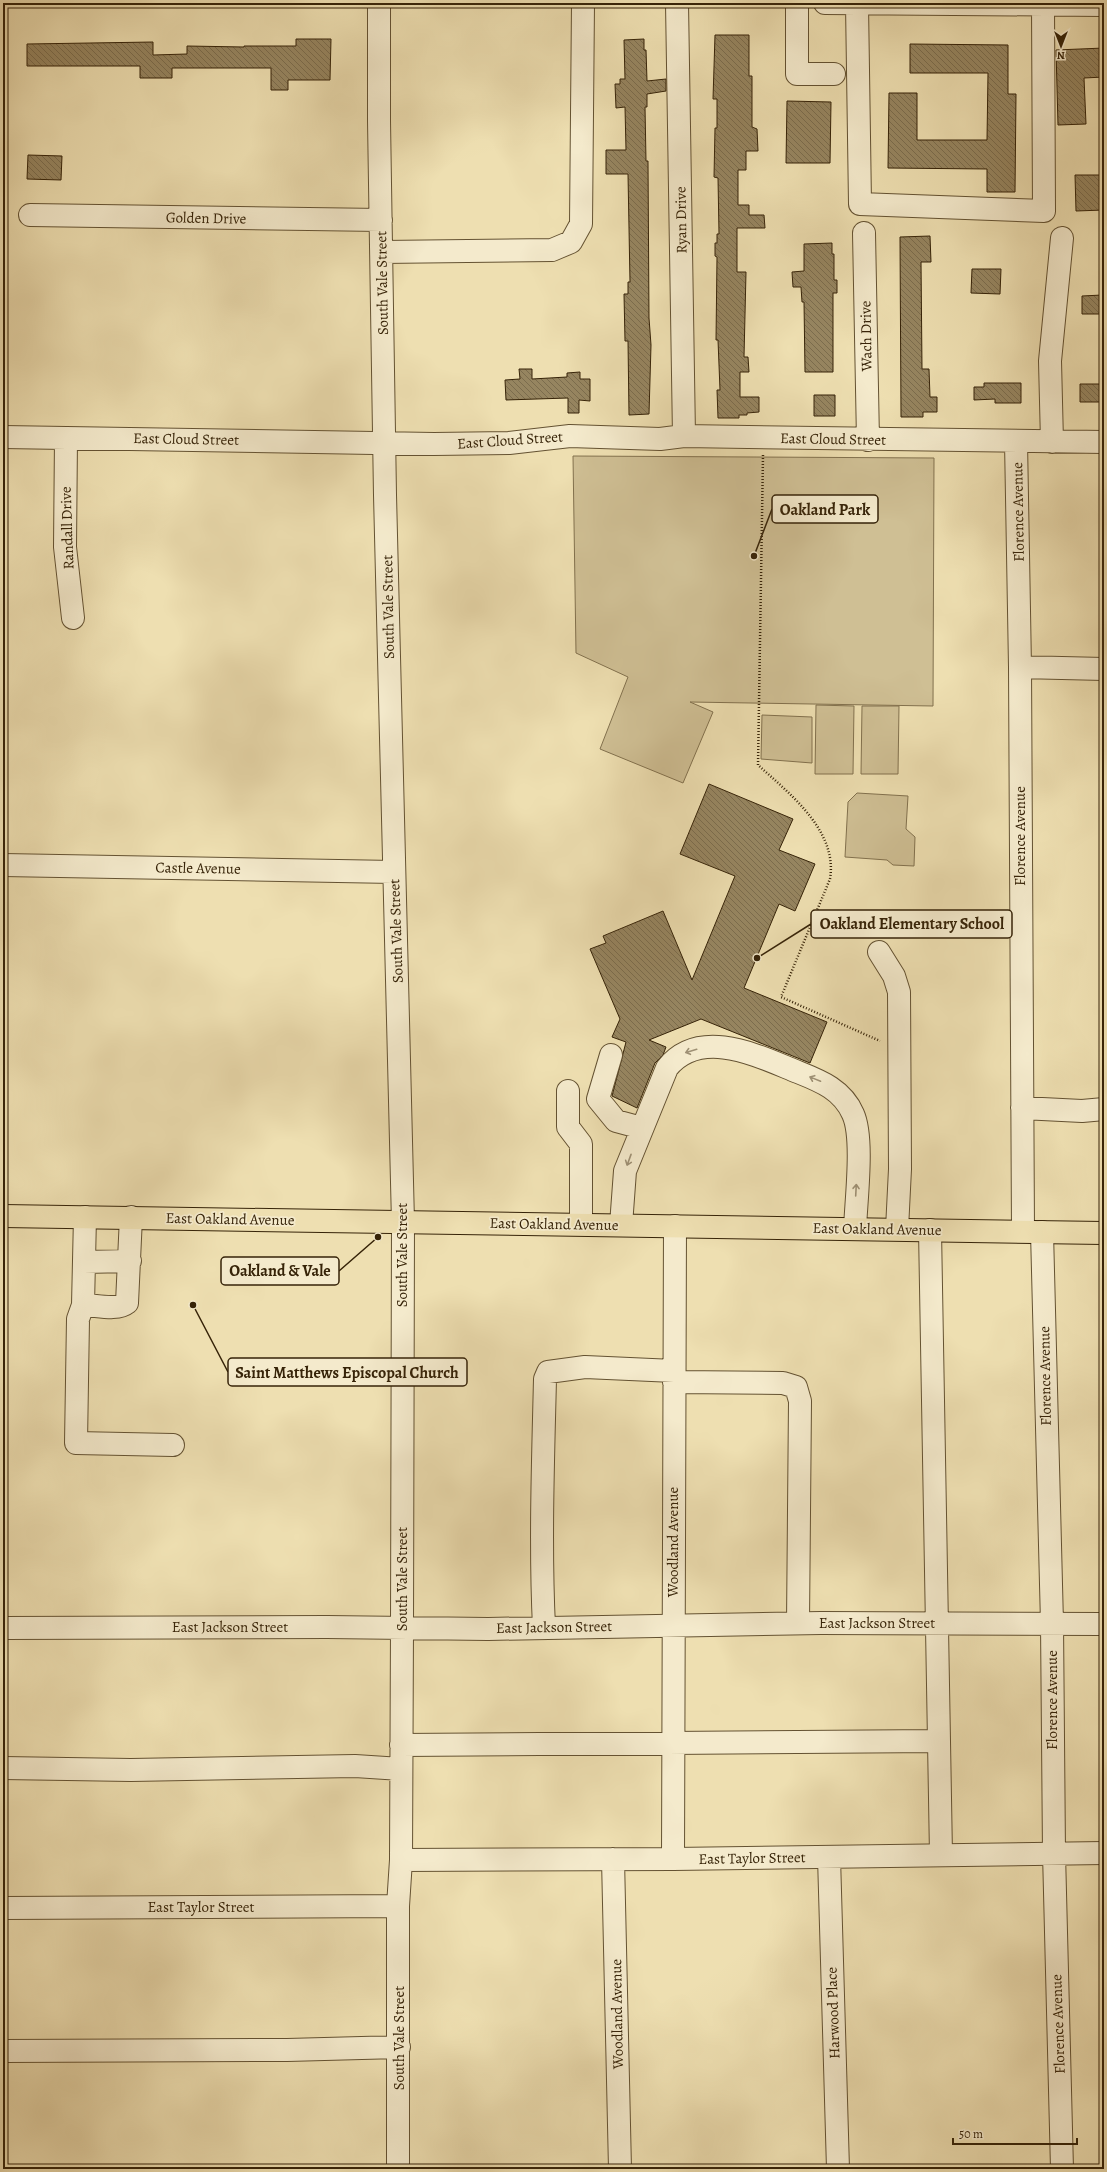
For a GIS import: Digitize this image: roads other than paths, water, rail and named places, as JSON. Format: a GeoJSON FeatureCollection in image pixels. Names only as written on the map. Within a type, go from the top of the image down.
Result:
{"type":"FeatureCollection","features":[{"type":"Feature","properties":{"kind":"main road","name":"East Oakland Avenue"},"geometry":{"type":"LineString","coordinates":[[3,1216],[1104,1232]]}},
{"type":"Feature","properties":{"kind":"street","name":"South Vale Street"},"geometry":{"type":"LineString","coordinates":[[379,3],[379,121],[385,442],[403,1222],[401,1860],[398,1906],[398,2169]]}},
{"type":"Feature","properties":{"kind":"street"},"geometry":{"type":"LineString","coordinates":[[382,252],[552,250],[571,242],[581,224],[583,3]]}},
{"type":"Feature","properties":{"kind":"street","name":"Ryan Drive"},"geometry":{"type":"LineString","coordinates":[[677,3],[684,436]]}},
{"type":"Feature","properties":{"kind":"street"},"geometry":{"type":"LineString","coordinates":[[797,3],[797,74],[834,74]]}},
{"type":"Feature","properties":{"kind":"street"},"geometry":{"type":"LineString","coordinates":[[825,3],[1104,5]]}},
{"type":"Feature","properties":{"kind":"street"},"geometry":{"type":"LineString","coordinates":[[857,4],[860,204],[1044,212],[1043,5]]}},
{"type":"Feature","properties":{"kind":"street","name":"Golden Drive"},"geometry":{"type":"LineString","coordinates":[[30,215],[381,220]]}},
{"type":"Feature","properties":{"kind":"street","name":"Wach Drive"},"geometry":{"type":"LineString","coordinates":[[864,233],[868,440]]}},
{"type":"Feature","properties":{"kind":"street"},"geometry":{"type":"LineString","coordinates":[[1062,238],[1050,361],[1052,442],[1104,442]]}},
{"type":"Feature","properties":{"kind":"street","name":"East Cloud Street"},"geometry":{"type":"LineString","coordinates":[[3,437],[509,443],[570,436],[660,438],[684,436],[1052,442]]}},
{"type":"Feature","properties":{"kind":"street","name":"Randall Drive"},"geometry":{"type":"LineString","coordinates":[[66,438],[65,547],[73,618]]}},
{"type":"Feature","properties":{"kind":"street","name":"Florence Avenue"},"geometry":{"type":"LineString","coordinates":[[1016,441],[1020,667],[1022,1108],[1033,1231],[1052,1623],[1054,1853],[1062,2169]]}},
{"type":"Feature","properties":{"kind":"street"},"geometry":{"type":"LineString","coordinates":[[1020,667],[1104,669]]}},
{"type":"Feature","properties":{"kind":"street","name":"Castle Avenue"},"geometry":{"type":"LineString","coordinates":[[3,865],[394,872]]}},
{"type":"Feature","properties":{"kind":"street"},"geometry":{"type":"LineString","coordinates":[[880,952],[894,976],[899,992],[900,1169],[897,1229]]}},
{"type":"Feature","properties":{"kind":"street"},"geometry":{"type":"LineString","coordinates":[[622,1225],[625,1171],[667,1068],[673,1060],[684,1053],[709,1047],[732,1048],[755,1055],[834,1088],[847,1102],[858,1128],[855,1228]]}},
{"type":"Feature","properties":{"kind":"street"},"geometry":{"type":"LineString","coordinates":[[611,1055],[598,1099],[616,1121],[642,1128]]}},
{"type":"Feature","properties":{"kind":"street"},"geometry":{"type":"LineString","coordinates":[[568,1091],[568,1127],[581,1144],[581,1224]]}},
{"type":"Feature","properties":{"kind":"street"},"geometry":{"type":"LineString","coordinates":[[1022,1108],[1082,1111],[1104,1109]]}},
{"type":"Feature","properties":{"kind":"street"},"geometry":{"type":"LineString","coordinates":[[86,1217],[83,1305],[78,1319],[76,1443],[173,1445]]}},
{"type":"Feature","properties":{"kind":"street"},"geometry":{"type":"LineString","coordinates":[[83,1305],[123,1306],[127,1303],[131,1217]]}},
{"type":"Feature","properties":{"kind":"street","name":"Woodland Avenue"},"geometry":{"type":"LineString","coordinates":[[672,1859],[675,1226]]}},
{"type":"Feature","properties":{"kind":"street"},"geometry":{"type":"LineString","coordinates":[[930,1230],[941,1855]]}},
{"type":"Feature","properties":{"kind":"street"},"geometry":{"type":"LineString","coordinates":[[84,1262],[130,1261]]}},
{"type":"Feature","properties":{"kind":"street"},"geometry":{"type":"LineString","coordinates":[[544,1627],[542,1589],[545,1379],[548,1372],[585,1367],[674,1377],[784,1383],[796,1386],[800,1401],[798,1623]]}},
{"type":"Feature","properties":{"kind":"street","name":"East Jackson Street"},"geometry":{"type":"LineString","coordinates":[[3,1628],[402,1628],[937,1622],[1104,1624]]}},
{"type":"Feature","properties":{"kind":"street"},"geometry":{"type":"LineString","coordinates":[[401,1745],[938,1741]]}},
{"type":"Feature","properties":{"kind":"street"},"geometry":{"type":"LineString","coordinates":[[3,1768],[131,1770],[356,1766],[401,1769]]}},
{"type":"Feature","properties":{"kind":"street","name":"East Taylor Street"},"geometry":{"type":"LineString","coordinates":[[401,1860],[672,1859],[1104,1853]]}},
{"type":"Feature","properties":{"kind":"street","name":"Harwood Place"},"geometry":{"type":"LineString","coordinates":[[829,1857],[838,2169]]}},
{"type":"Feature","properties":{"kind":"street","name":"Woodland Avenue"},"geometry":{"type":"LineString","coordinates":[[613,1859],[620,2169]]}},
{"type":"Feature","properties":{"kind":"street","name":"East Taylor Street"},"geometry":{"type":"LineString","coordinates":[[3,1908],[398,1906]]}},
{"type":"Feature","properties":{"kind":"street"},"geometry":{"type":"LineString","coordinates":[[3,2051],[286,2050],[399,2047]]}},
{"type":"Feature","properties":{"kind":"place","name":"Oakland Park"},"geometry":{"type":"Point","coordinates":[754,556]}},
{"type":"Feature","properties":{"kind":"place","name":"Oakland Elementary School"},"geometry":{"type":"Point","coordinates":[757,958]}},
{"type":"Feature","properties":{"kind":"place","name":"Oakland & Vale"},"geometry":{"type":"Point","coordinates":[378,1237]}},
{"type":"Feature","properties":{"kind":"place","name":"Saint Matthews Episcopal Church"},"geometry":{"type":"Point","coordinates":[193,1305]}}]}
